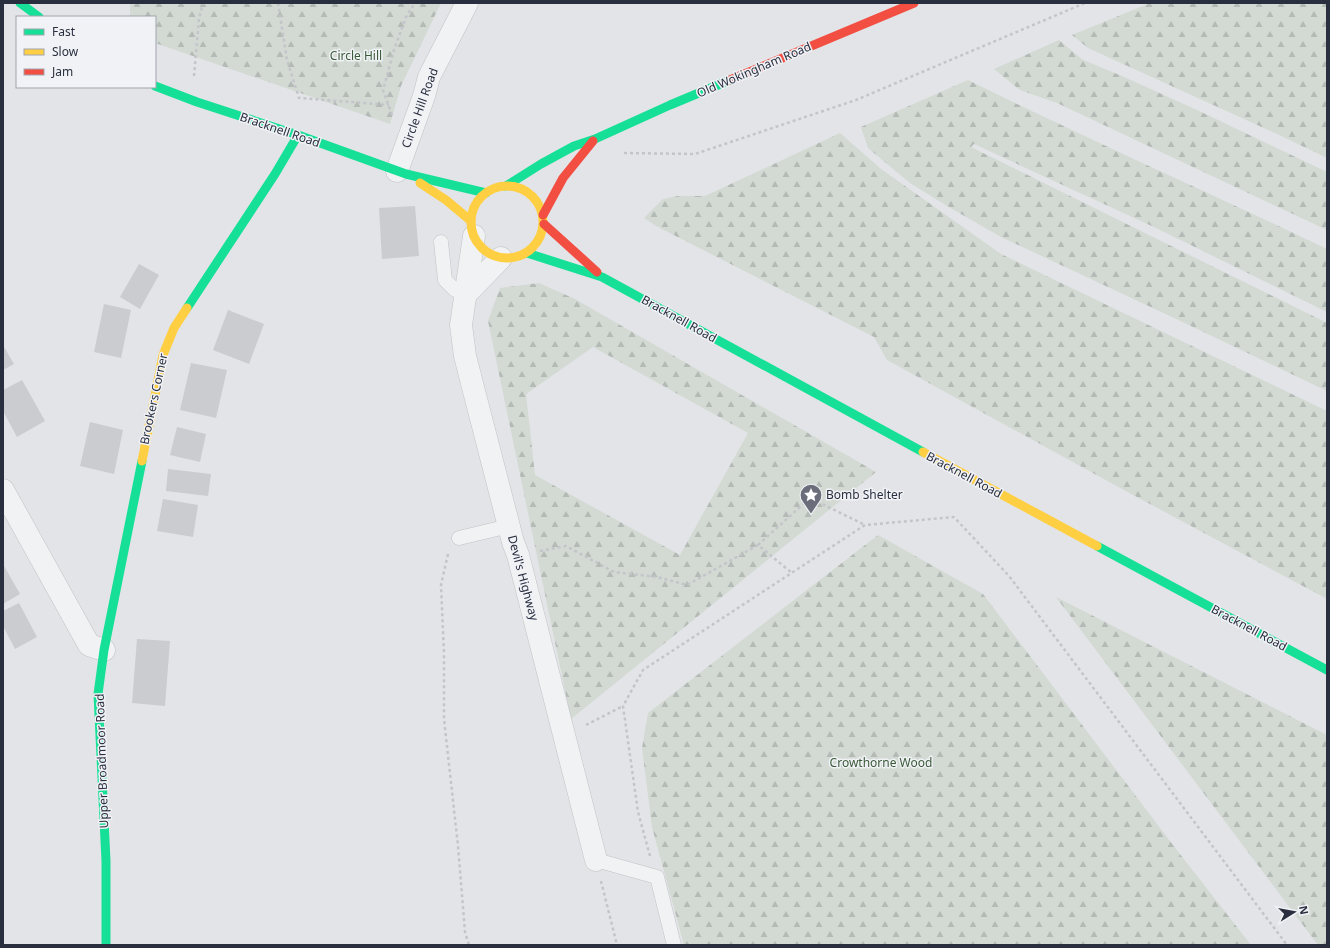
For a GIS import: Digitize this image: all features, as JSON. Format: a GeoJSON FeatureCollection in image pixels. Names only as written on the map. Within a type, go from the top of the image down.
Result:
{"type":"FeatureCollection","features":[{"type":"Feature","properties":{"kind":"main road"},"geometry":{"type":"LineString","coordinates":[[20,3],[38,16]]}},
{"type":"Feature","properties":{"kind":"main road","name":"Old Wokingham Road"},"geometry":{"type":"LineString","coordinates":[[506,186],[556,155],[574,146],[595,139],[670,105],[914,3]]}},
{"type":"Feature","properties":{"kind":"main road","name":"Bracknell Road"},"geometry":{"type":"LineString","coordinates":[[156,86],[197,102],[298,135],[401,172],[486,193]]}},
{"type":"Feature","properties":{"kind":"main road","name":"Brookers Corner"},"geometry":{"type":"LineString","coordinates":[[104,650],[163,354],[174,328],[275,174],[298,135]]}},
{"type":"Feature","properties":{"kind":"main road","name":"Old Wokingham Road"},"geometry":{"type":"LineString","coordinates":[[543,219],[563,178],[577,159],[595,139]]}},
{"type":"Feature","properties":{"kind":"main road","name":"Bracknell Road"},"geometry":{"type":"LineString","coordinates":[[401,172],[446,200],[473,228]]}},
{"type":"Feature","properties":{"kind":"main road"},"geometry":{"type":"LineString","coordinates":[[506,186],[519,188],[530,194],[538,203],[543,219],[541,235],[535,246],[526,253],[509,259],[500,258],[489,254],[480,246],[473,228],[474,210],[486,193],[496,188],[506,186]]}},
{"type":"Feature","properties":{"kind":"main road","name":"Bracknell Road"},"geometry":{"type":"LineString","coordinates":[[543,219],[602,277]]}},
{"type":"Feature","properties":{"kind":"main road","name":"Bracknell Road"},"geometry":{"type":"LineString","coordinates":[[526,253],[602,277],[835,406],[1327,670]]}},
{"type":"Feature","properties":{"kind":"main road","name":"Upper Broadmoor Road"},"geometry":{"type":"LineString","coordinates":[[104,650],[98,694],[106,861],[106,945]]}},
{"type":"Feature","properties":{"kind":"street","name":"Circle Hill Road"},"geometry":{"type":"LineString","coordinates":[[401,172],[405,150],[429,77],[467,3]]}},
{"type":"Feature","properties":{"kind":"street","name":"Devil's Highway"},"geometry":{"type":"LineString","coordinates":[[473,228],[466,295],[460,325],[465,356],[509,526],[518,555],[596,860]]}},
{"type":"Feature","properties":{"kind":"street"},"geometry":{"type":"LineString","coordinates":[[466,295],[500,258]]}},
{"type":"Feature","properties":{"kind":"street"},"geometry":{"type":"LineString","coordinates":[[3,490],[89,645],[104,650]]}},
{"type":"Feature","properties":{"kind":"lane"},"geometry":{"type":"LineString","coordinates":[[441,242],[445,280],[454,289],[466,295]]}},
{"type":"Feature","properties":{"kind":"lane"},"geometry":{"type":"LineString","coordinates":[[459,538],[509,526]]}},
{"type":"Feature","properties":{"kind":"lane"},"geometry":{"type":"LineString","coordinates":[[596,860],[656,877],[674,945]]}},
{"type":"Feature","properties":{"kind":"path"},"geometry":{"type":"LineString","coordinates":[[193,80],[199,19],[203,3]]}},
{"type":"Feature","properties":{"kind":"path"},"geometry":{"type":"LineString","coordinates":[[278,3],[287,60],[299,98],[388,106]]}},
{"type":"Feature","properties":{"kind":"path"},"geometry":{"type":"LineString","coordinates":[[405,150],[383,90],[394,50],[406,17],[415,3]]}},
{"type":"Feature","properties":{"kind":"path"},"geometry":{"type":"LineString","coordinates":[[619,152],[695,154],[856,100],[1085,3]]}},
{"type":"Feature","properties":{"kind":"path"},"geometry":{"type":"LineString","coordinates":[[518,555],[566,546],[614,572],[656,577],[688,585],[758,546],[810,498],[865,525]]}},
{"type":"Feature","properties":{"kind":"path"},"geometry":{"type":"LineString","coordinates":[[564,736],[623,706],[643,670],[865,525],[954,517],[1009,576],[1287,945]]}},
{"type":"Feature","properties":{"kind":"path"},"geometry":{"type":"LineString","coordinates":[[459,538],[448,554],[441,585],[444,654],[444,719],[458,846],[465,932],[469,945]]}},
{"type":"Feature","properties":{"kind":"path"},"geometry":{"type":"LineString","coordinates":[[758,546],[792,573]]}},
{"type":"Feature","properties":{"kind":"path"},"geometry":{"type":"LineString","coordinates":[[623,706],[638,812],[656,877]]}},
{"type":"Feature","properties":{"kind":"path"},"geometry":{"type":"LineString","coordinates":[[596,860],[617,945]]}},
{"type":"Feature","properties":{"kind":"green space","name":"Circle Hill"},"geometry":{"type":"Polygon","coordinates":[[[130,3],[441,3],[401,86],[390,124],[156,43],[156,16],[130,16],[130,3]]]}},
{"type":"Feature","properties":{"kind":"green space"},"geometry":{"type":"Polygon","coordinates":[[[1150,3],[1327,3],[1327,158],[1088,48],[1072,35],[1150,3]]]}},
{"type":"Feature","properties":{"kind":"green space"},"geometry":{"type":"Polygon","coordinates":[[[1059,40],[1083,60],[1197,110],[1327,172],[1327,230],[1057,103],[1020,90],[994,69],[1059,40]]]}},
{"type":"Feature","properties":{"kind":"green space"},"geometry":{"type":"Polygon","coordinates":[[[968,80],[1327,249],[1327,312],[1156,228],[974,144],[971,147],[1327,323],[1327,391],[1001,237],[910,183],[868,148],[861,127],[968,80]]]}},
{"type":"Feature","properties":{"kind":"green space"},"geometry":{"type":"Polygon","coordinates":[[[840,133],[881,169],[1001,254],[1327,411],[1327,599],[887,360],[874,337],[656,226],[644,218],[663,199],[678,196],[705,196],[840,133]]]}},
{"type":"Feature","properties":{"kind":"green space"},"geometry":{"type":"Polygon","coordinates":[[[539,283],[575,299],[876,472],[571,719],[488,321],[500,288],[539,283]],[[593,347],[526,394],[535,475],[680,555],[748,433],[593,347]]]}},
{"type":"Feature","properties":{"kind":"green space","name":"Crowthorne Wood"},"geometry":{"type":"Polygon","coordinates":[[[878,535],[983,594],[1176,849],[1251,945],[684,945],[652,827],[642,748],[648,713],[878,535]]]}},
{"type":"Feature","properties":{"kind":"green space"},"geometry":{"type":"Polygon","coordinates":[[[1056,597],[1327,735],[1327,945],[1318,945],[1056,597]]]}},
{"type":"Feature","properties":{"kind":"building"},"geometry":{"type":"Polygon","coordinates":[[[415,206],[419,256],[382,259],[379,208],[415,206]]]}},
{"type":"Feature","properties":{"kind":"building"},"geometry":{"type":"Polygon","coordinates":[[[139,264],[159,275],[140,309],[120,297],[139,264]]]}},
{"type":"Feature","properties":{"kind":"building"},"geometry":{"type":"Polygon","coordinates":[[[104,304],[131,310],[121,358],[94,352],[104,304]]]}},
{"type":"Feature","properties":{"kind":"building"},"geometry":{"type":"Polygon","coordinates":[[[228,310],[264,324],[249,364],[213,350],[228,310]]]}},
{"type":"Feature","properties":{"kind":"building"},"geometry":{"type":"Polygon","coordinates":[[[3,345],[14,364],[3,370],[3,345]]]}},
{"type":"Feature","properties":{"kind":"building"},"geometry":{"type":"Polygon","coordinates":[[[191,363],[227,370],[216,418],[180,410],[191,363]]]}},
{"type":"Feature","properties":{"kind":"building"},"geometry":{"type":"Polygon","coordinates":[[[22,380],[45,421],[17,437],[3,411],[3,390],[22,380]]]}},
{"type":"Feature","properties":{"kind":"building"},"geometry":{"type":"Polygon","coordinates":[[[90,422],[123,430],[114,474],[80,466],[90,422]]]}},
{"type":"Feature","properties":{"kind":"building"},"geometry":{"type":"Polygon","coordinates":[[[177,427],[206,434],[200,462],[170,455],[177,427]]]}},
{"type":"Feature","properties":{"kind":"building"},"geometry":{"type":"Polygon","coordinates":[[[168,469],[211,474],[208,496],[166,491],[168,469]]]}},
{"type":"Feature","properties":{"kind":"building"},"geometry":{"type":"Polygon","coordinates":[[[163,499],[198,505],[193,537],[157,531],[163,499]]]}},
{"type":"Feature","properties":{"kind":"building"},"geometry":{"type":"Polygon","coordinates":[[[3,564],[20,594],[3,604],[3,564]]]}},
{"type":"Feature","properties":{"kind":"building"},"geometry":{"type":"Polygon","coordinates":[[[19,603],[37,637],[15,649],[3,626],[3,611],[19,603]]]}},
{"type":"Feature","properties":{"kind":"building"},"geometry":{"type":"Polygon","coordinates":[[[137,639],[170,641],[165,706],[132,703],[137,639]]]}},
{"type":"Feature","properties":{"kind":"traffic: fast"},"geometry":{"type":"LineString","coordinates":[[20,3],[38,16]]}},
{"type":"Feature","properties":{"kind":"traffic: fast"},"geometry":{"type":"LineString","coordinates":[[506,186],[541,164],[574,146],[595,139],[730,80]]}},
{"type":"Feature","properties":{"kind":"traffic: fast"},"geometry":{"type":"LineString","coordinates":[[156,86],[406,174],[486,193]]}},
{"type":"Feature","properties":{"kind":"traffic: fast"},"geometry":{"type":"LineString","coordinates":[[187,308],[275,174],[298,135]]}},
{"type":"Feature","properties":{"kind":"traffic: fast"},"geometry":{"type":"LineString","coordinates":[[527,253],[602,277],[923,452]]}},
{"type":"Feature","properties":{"kind":"traffic: fast"},"geometry":{"type":"LineString","coordinates":[[106,945],[106,861],[98,694],[104,650],[142,461]]}},
{"type":"Feature","properties":{"kind":"traffic: fast"},"geometry":{"type":"LineString","coordinates":[[1097,546],[1327,670]]}},
{"type":"Feature","properties":{"kind":"traffic: slow"},"geometry":{"type":"LineString","coordinates":[[420,183],[446,200],[471,221]]}},
{"type":"Feature","properties":{"kind":"traffic: slow"},"geometry":{"type":"LineString","coordinates":[[507,186],[527,192],[537,202],[543,222],[537,242],[527,252],[507,258],[487,252],[477,242],[471,222],[477,202],[487,192],[507,186]]}},
{"type":"Feature","properties":{"kind":"traffic: slow"},"geometry":{"type":"LineString","coordinates":[[142,461],[163,355],[174,328],[187,308]]}},
{"type":"Feature","properties":{"kind":"traffic: slow"},"geometry":{"type":"LineString","coordinates":[[923,452],[1097,546]]}},
{"type":"Feature","properties":{"kind":"traffic: jam"},"geometry":{"type":"LineString","coordinates":[[730,80],[914,3]]}},
{"type":"Feature","properties":{"kind":"traffic: jam"},"geometry":{"type":"LineString","coordinates":[[543,215],[563,178],[593,141]]}},
{"type":"Feature","properties":{"kind":"traffic: jam"},"geometry":{"type":"LineString","coordinates":[[544,224],[597,272]]}},
{"type":"Feature","properties":{"kind":"place","name":"Bomb Shelter"},"geometry":{"type":"Point","coordinates":[811,514]}}]}
